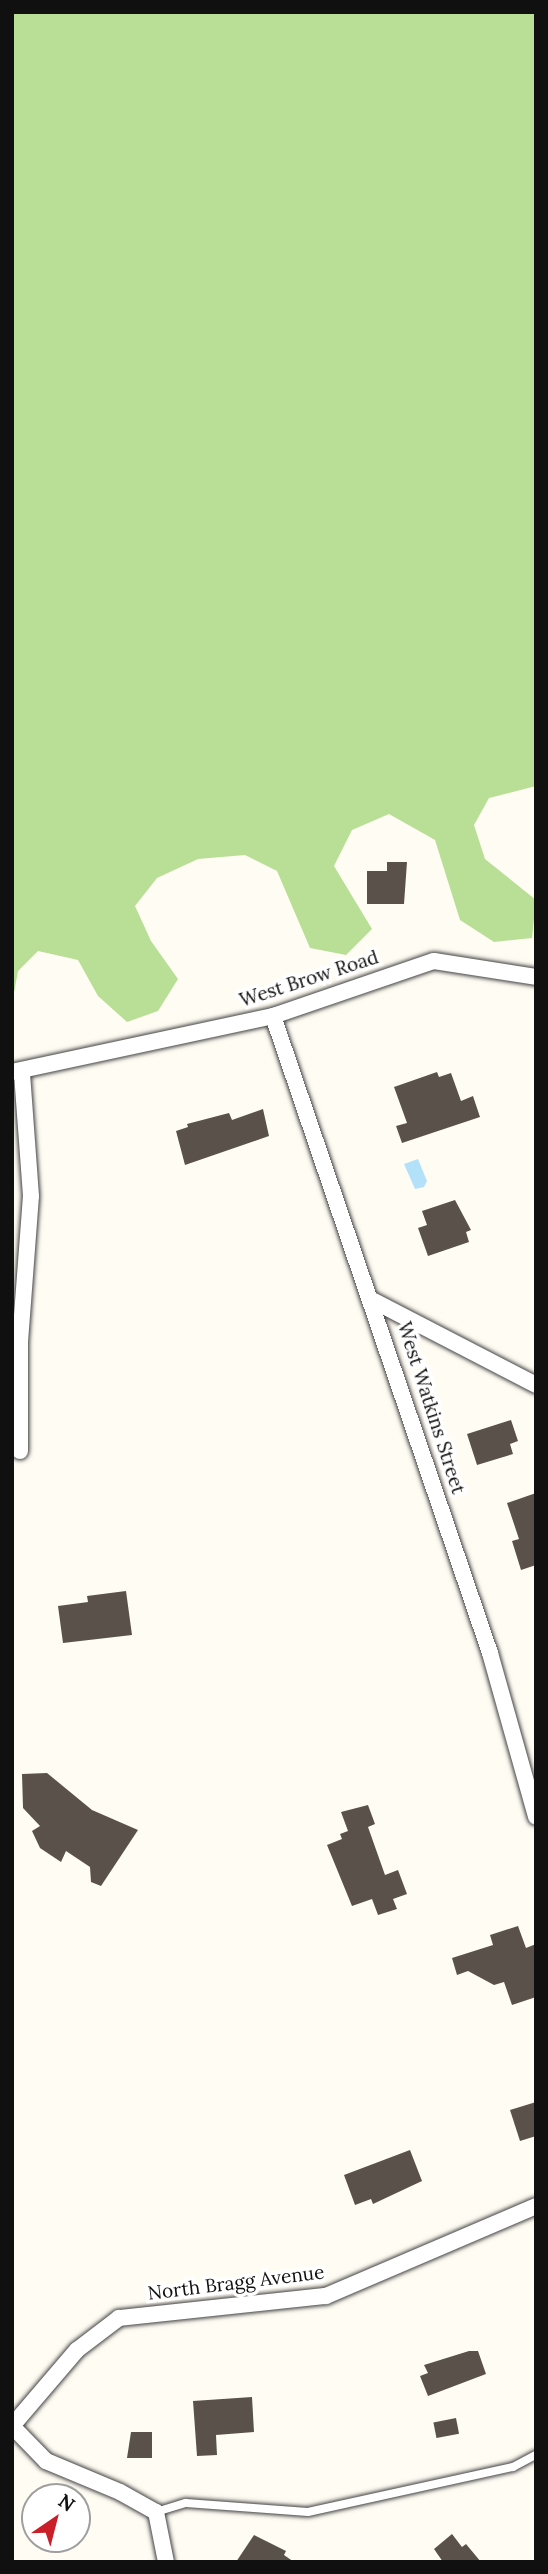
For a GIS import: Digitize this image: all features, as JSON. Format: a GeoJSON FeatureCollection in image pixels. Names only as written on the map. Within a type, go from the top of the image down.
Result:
{"type":"FeatureCollection","features":[{"type":"Feature","properties":{"kind":"street","name":"West Brow Road"},"geometry":{"type":"LineString","coordinates":[[17,1072],[273,1016],[434,961],[536,976]]}},
{"type":"Feature","properties":{"kind":"street","name":"West Watkins Street"},"geometry":{"type":"LineString","coordinates":[[273,1016],[374,1301],[490,1653],[536,1817]]}},
{"type":"Feature","properties":{"kind":"street"},"geometry":{"type":"LineString","coordinates":[[17,1072],[31,1196],[18,1307],[20,1451]]}},
{"type":"Feature","properties":{"kind":"street"},"geometry":{"type":"LineString","coordinates":[[374,1301],[536,1385]]}},
{"type":"Feature","properties":{"kind":"street","name":"North Bragg Avenue"},"geometry":{"type":"LineString","coordinates":[[12,2426],[76,2350],[118,2318],[326,2296],[536,2206]]}},
{"type":"Feature","properties":{"kind":"street"},"geometry":{"type":"LineString","coordinates":[[12,2426],[46,2461],[120,2492],[156,2512],[166,2562]]}},
{"type":"Feature","properties":{"kind":"lane"},"geometry":{"type":"LineString","coordinates":[[156,2512],[186,2503],[308,2512],[513,2467],[536,2455]]}},
{"type":"Feature","properties":{"kind":"green space"},"geometry":{"type":"Polygon","coordinates":[[[12,12],[536,12],[536,786],[489,798],[474,825],[485,859],[536,900],[532,938],[494,942],[460,920],[435,840],[389,814],[352,830],[334,866],[372,929],[346,955],[310,948],[277,871],[245,855],[198,859],[157,878],[135,906],[151,941],[178,979],[158,1011],[127,1022],[98,996],[78,960],[38,951],[18,971],[12,1004],[12,12]]]}},
{"type":"Feature","properties":{"kind":"water"},"geometry":{"type":"Polygon","coordinates":[[[418,1159],[427,1181],[424,1187],[415,1189],[404,1164],[418,1159]]]}},
{"type":"Feature","properties":{"kind":"building"},"geometry":{"type":"Polygon","coordinates":[[[387,862],[407,862],[404,904],[367,904],[367,871],[387,871],[387,862]]]}},
{"type":"Feature","properties":{"kind":"building"},"geometry":{"type":"Polygon","coordinates":[[[437,1072],[439,1077],[451,1073],[461,1101],[473,1096],[480,1117],[402,1143],[396,1126],[407,1123],[394,1087],[437,1072]]]}},
{"type":"Feature","properties":{"kind":"building"},"geometry":{"type":"Polygon","coordinates":[[[263,1109],[269,1136],[185,1165],[176,1131],[188,1127],[187,1124],[229,1113],[232,1120],[263,1109]]]}},
{"type":"Feature","properties":{"kind":"building"},"geometry":{"type":"Polygon","coordinates":[[[455,1200],[471,1230],[466,1232],[469,1242],[428,1256],[418,1228],[427,1225],[422,1211],[455,1200]]]}},
{"type":"Feature","properties":{"kind":"building"},"geometry":{"type":"Polygon","coordinates":[[[511,1420],[518,1441],[510,1444],[513,1454],[477,1465],[467,1434],[511,1420]]]}},
{"type":"Feature","properties":{"kind":"building"},"geometry":{"type":"Polygon","coordinates":[[[536,1493],[536,1565],[521,1570],[512,1541],[519,1539],[507,1503],[536,1493]]]}},
{"type":"Feature","properties":{"kind":"building"},"geometry":{"type":"Polygon","coordinates":[[[126,1591],[132,1635],[63,1643],[58,1606],[88,1602],[87,1596],[126,1591]]]}},
{"type":"Feature","properties":{"kind":"building"},"geometry":{"type":"Polygon","coordinates":[[[47,1773],[92,1810],[138,1830],[101,1886],[91,1882],[90,1867],[66,1851],[61,1862],[40,1848],[32,1831],[40,1826],[23,1808],[22,1774],[47,1773]]]}},
{"type":"Feature","properties":{"kind":"building"},"geometry":{"type":"Polygon","coordinates":[[[368,1805],[375,1824],[368,1827],[385,1875],[398,1870],[407,1894],[393,1899],[397,1909],[378,1915],[372,1899],[352,1906],[327,1845],[342,1839],[340,1834],[348,1831],[341,1812],[368,1805]]]}},
{"type":"Feature","properties":{"kind":"building"},"geometry":{"type":"Polygon","coordinates":[[[518,1926],[526,1948],[536,1944],[536,1997],[512,2005],[504,1982],[494,1985],[468,1971],[457,1975],[452,1958],[493,1945],[490,1935],[518,1926]]]}},
{"type":"Feature","properties":{"kind":"building"},"geometry":{"type":"Polygon","coordinates":[[[536,2102],[536,2136],[520,2141],[510,2110],[536,2102]]]}},
{"type":"Feature","properties":{"kind":"building"},"geometry":{"type":"Polygon","coordinates":[[[410,2150],[422,2181],[373,2204],[371,2199],[355,2205],[344,2175],[410,2150]]]}},
{"type":"Feature","properties":{"kind":"building"},"geometry":{"type":"Polygon","coordinates":[[[469,2351],[478,2351],[486,2374],[428,2396],[420,2376],[428,2373],[424,2365],[469,2351]]]}},
{"type":"Feature","properties":{"kind":"building"},"geometry":{"type":"Polygon","coordinates":[[[252,2397],[254,2432],[216,2435],[217,2455],[197,2456],[193,2401],[252,2397]]]}},
{"type":"Feature","properties":{"kind":"building"},"geometry":{"type":"Polygon","coordinates":[[[456,2418],[459,2434],[436,2438],[433,2422],[456,2418]]]}},
{"type":"Feature","properties":{"kind":"building"},"geometry":{"type":"Polygon","coordinates":[[[131,2432],[152,2432],[152,2458],[127,2458],[131,2432]]]}},
{"type":"Feature","properties":{"kind":"building"},"geometry":{"type":"Polygon","coordinates":[[[452,2534],[462,2547],[466,2544],[481,2562],[443,2562],[434,2549],[452,2534]]]}},
{"type":"Feature","properties":{"kind":"building"},"geometry":{"type":"Polygon","coordinates":[[[254,2535],[286,2551],[284,2555],[294,2562],[236,2562],[254,2535]]]}}]}
